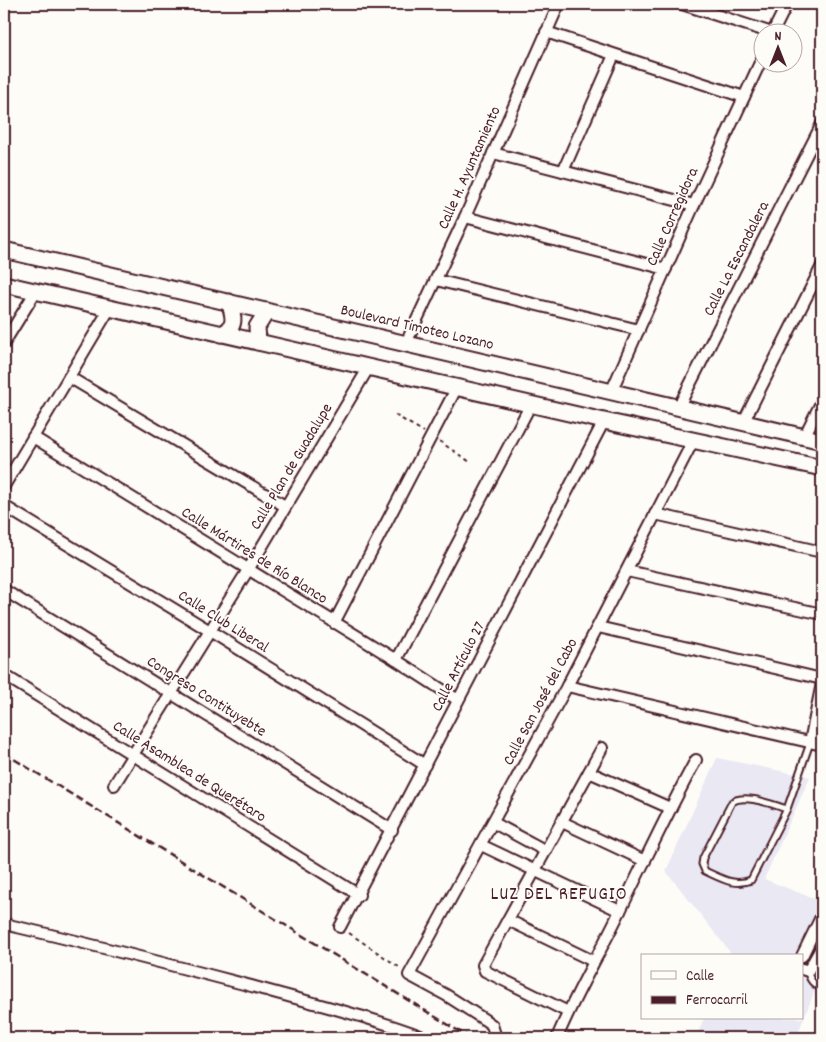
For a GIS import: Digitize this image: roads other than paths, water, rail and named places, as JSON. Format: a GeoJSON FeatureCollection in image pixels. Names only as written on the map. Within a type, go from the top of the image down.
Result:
{"type":"FeatureCollection","features":[{"type":"Feature","properties":{"kind":"main road","name":"Boulevard Timoteo Lozano"},"geometry":{"type":"LineString","coordinates":[[4,250],[822,441]]}},
{"type":"Feature","properties":{"kind":"main road"},"geometry":{"type":"LineString","coordinates":[[4,284],[604,421],[822,468]]}},
{"type":"Feature","properties":{"kind":"main road"},"geometry":{"type":"LineString","coordinates":[[221,334],[227,332],[234,322],[229,302]]}},
{"type":"Feature","properties":{"kind":"main road"},"geometry":{"type":"LineString","coordinates":[[258,342],[257,327],[267,311]]}},
{"type":"Feature","properties":{"kind":"street","name":"Calle H. Ayuntamiento"},"geometry":{"type":"LineString","coordinates":[[406,344],[465,217],[559,4]]}},
{"type":"Feature","properties":{"kind":"street"},"geometry":{"type":"LineString","coordinates":[[682,4],[754,27]]}},
{"type":"Feature","properties":{"kind":"street"},"geometry":{"type":"LineString","coordinates":[[776,22],[786,4]]}},
{"type":"Feature","properties":{"kind":"street"},"geometry":{"type":"LineString","coordinates":[[546,32],[744,97]]}},
{"type":"Feature","properties":{"kind":"street"},"geometry":{"type":"LineString","coordinates":[[563,171],[614,55]]}},
{"type":"Feature","properties":{"kind":"street","name":"Calle Corregidora"},"geometry":{"type":"LineString","coordinates":[[611,392],[756,72]]}},
{"type":"Feature","properties":{"kind":"street","name":"Calle La Escandalera"},"geometry":{"type":"LineString","coordinates":[[678,408],[822,124]]}},
{"type":"Feature","properties":{"kind":"street"},"geometry":{"type":"LineString","coordinates":[[493,154],[694,205]]}},
{"type":"Feature","properties":{"kind":"street"},"geometry":{"type":"LineString","coordinates":[[465,217],[666,269]]}},
{"type":"Feature","properties":{"kind":"street"},"geometry":{"type":"LineString","coordinates":[[743,423],[822,266]]}},
{"type":"Feature","properties":{"kind":"street"},"geometry":{"type":"LineString","coordinates":[[436,280],[639,330]]}},
{"type":"Feature","properties":{"kind":"street"},"geometry":{"type":"LineString","coordinates":[[4,343],[36,291]]}},
{"type":"Feature","properties":{"kind":"street"},"geometry":{"type":"LineString","coordinates":[[4,486],[110,308]]}},
{"type":"Feature","properties":{"kind":"street","name":"Calle Plan de Guadalupe"},"geometry":{"type":"LineString","coordinates":[[114,785],[248,570],[369,367]]}},
{"type":"Feature","properties":{"kind":"street"},"geometry":{"type":"LineString","coordinates":[[69,377],[285,506]]}},
{"type":"Feature","properties":{"kind":"street"},"geometry":{"type":"LineString","coordinates":[[334,623],[457,387]]}},
{"type":"Feature","properties":{"kind":"street"},"geometry":{"type":"LineString","coordinates":[[804,437],[822,401]]}},
{"type":"Feature","properties":{"kind":"street"},"geometry":{"type":"LineString","coordinates":[[396,660],[531,404]]}},
{"type":"Feature","properties":{"kind":"street","name":"Calle Artículo 27"},"geometry":{"type":"LineString","coordinates":[[340,927],[359,894],[604,421]]}},
{"type":"Feature","properties":{"kind":"street","name":"Calle Mártires de Río Blanco"},"geometry":{"type":"LineString","coordinates":[[33,437],[458,700]]}},
{"type":"Feature","properties":{"kind":"street","name":"Calle San José del Cabo"},"geometry":{"type":"LineString","coordinates":[[496,1038],[492,1025],[446,995],[409,975],[494,823],[598,628],[693,440]]}},
{"type":"Feature","properties":{"kind":"street","name":"Calle Club Liberal"},"geometry":{"type":"LineString","coordinates":[[4,506],[425,765]]}},
{"type":"Feature","properties":{"kind":"street"},"geometry":{"type":"LineString","coordinates":[[655,514],[822,552]]}},
{"type":"Feature","properties":{"kind":"street"},"geometry":{"type":"LineString","coordinates":[[628,571],[822,614]]}},
{"type":"Feature","properties":{"kind":"street","name":"Congreso Contituyebte"},"geometry":{"type":"LineString","coordinates":[[4,590],[392,830]]}},
{"type":"Feature","properties":{"kind":"street"},"geometry":{"type":"LineString","coordinates":[[598,628],[822,679]]}},
{"type":"Feature","properties":{"kind":"street","name":"Calle Asamblea de Querétaro"},"geometry":{"type":"LineString","coordinates":[[4,675],[359,894]]}},
{"type":"Feature","properties":{"kind":"street"},"geometry":{"type":"LineString","coordinates":[[810,742],[822,683]]}},
{"type":"Feature","properties":{"kind":"street"},"geometry":{"type":"LineString","coordinates":[[567,686],[822,745]]}},
{"type":"Feature","properties":{"kind":"street"},"geometry":{"type":"LineString","coordinates":[[568,1012],[485,970],[483,965],[602,748]]}},
{"type":"Feature","properties":{"kind":"street"},"geometry":{"type":"LineString","coordinates":[[557,1038],[593,961],[620,912],[670,808],[696,760]]}},
{"type":"Feature","properties":{"kind":"street"},"geometry":{"type":"LineString","coordinates":[[589,772],[670,808]]}},
{"type":"Feature","properties":{"kind":"street"},"geometry":{"type":"LineString","coordinates":[[562,822],[645,861]]}},
{"type":"Feature","properties":{"kind":"street"},"geometry":{"type":"LineString","coordinates":[[494,823],[546,851]]}},
{"type":"Feature","properties":{"kind":"street"},"geometry":{"type":"LineString","coordinates":[[481,845],[620,912]]}},
{"type":"Feature","properties":{"kind":"street"},"geometry":{"type":"LineString","coordinates":[[803,954],[822,915]]}},
{"type":"Feature","properties":{"kind":"street"},"geometry":{"type":"LineString","coordinates":[[508,920],[593,961]]}},
{"type":"Feature","properties":{"kind":"street"},"geometry":{"type":"LineString","coordinates":[[4,924],[96,945],[297,999],[369,1019],[426,1038]]}},
{"type":"Feature","properties":{"kind":"street"},"geometry":{"type":"LineString","coordinates":[[805,970],[822,949]]}},
{"type":"Feature","properties":{"kind":"lane"},"geometry":{"type":"LineString","coordinates":[[787,809],[744,797],[737,798],[732,802],[703,858],[702,864],[705,871],[732,883],[742,883],[751,880],[787,809],[810,742]]}},
{"type":"Feature","properties":{"kind":"lane"},"geometry":{"type":"LineString","coordinates":[[805,970],[812,982],[822,989]]}},
{"type":"Feature","properties":{"kind":"railway"},"geometry":{"type":"LineString","coordinates":[[4,753],[470,1038]]}},
{"type":"Feature","properties":{"kind":"district","name":"LUZ DEL REFUGIO"},"geometry":{"type":"Point","coordinates":[559,895]}}]}
